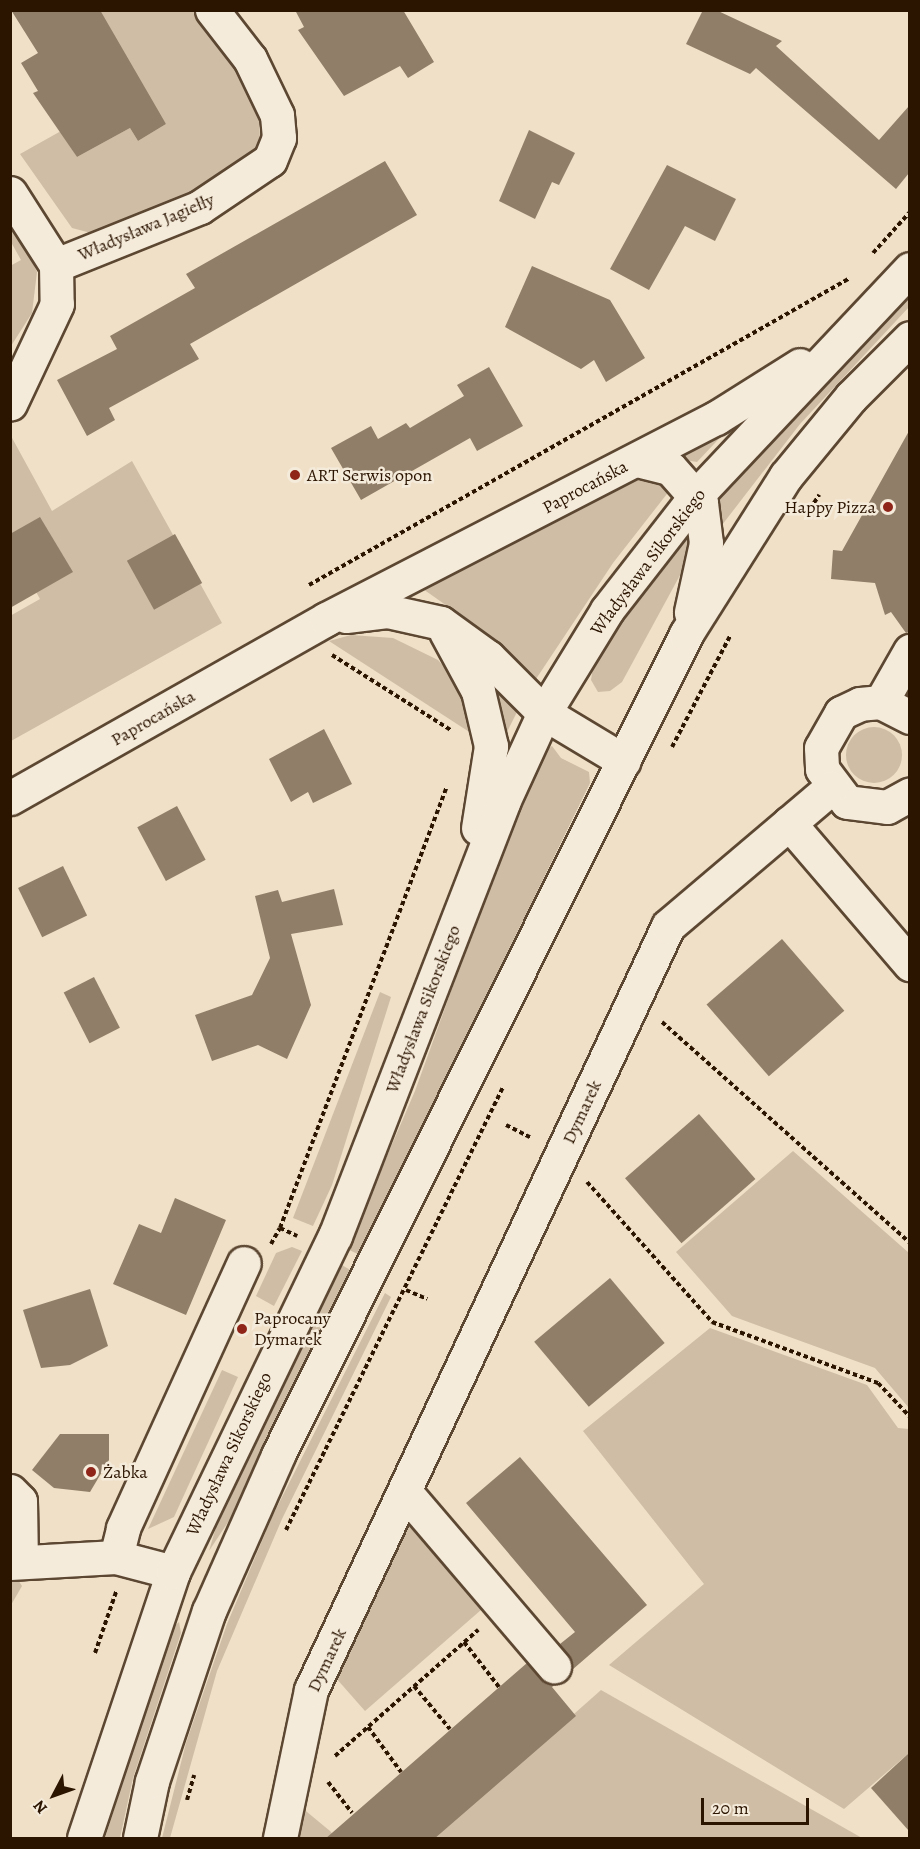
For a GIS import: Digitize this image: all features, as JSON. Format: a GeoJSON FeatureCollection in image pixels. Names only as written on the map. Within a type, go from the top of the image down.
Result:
{"type":"FeatureCollection","features":[{"type":"Feature","properties":{"kind":"street","name":"Władysława Jagiełły"},"geometry":{"type":"LineString","coordinates":[[56,265],[200,207],[270,160],[279,138],[277,115],[254,65],[212,10]]}},
{"type":"Feature","properties":{"kind":"street","name":"Władysława Jagiełły"},"geometry":{"type":"LineString","coordinates":[[10,193],[56,265],[57,304],[18,376],[10,404]]}},
{"type":"Feature","properties":{"kind":"street","name":"Władysława Sikorskiego"},"geometry":{"type":"LineString","coordinates":[[84,1839],[173,1572],[335,1236],[466,894],[544,713],[607,610],[695,497],[837,341],[909,268]]}},
{"type":"Feature","properties":{"kind":"street"},"geometry":{"type":"LineString","coordinates":[[140,1839],[152,1781],[208,1611],[278,1455],[686,634],[786,476],[851,397],[909,338]]}},
{"type":"Feature","properties":{"kind":"street","name":"Paprocańska"},"geometry":{"type":"LineString","coordinates":[[10,798],[326,619],[716,418],[837,341]]}},
{"type":"Feature","properties":{"kind":"street"},"geometry":{"type":"LineString","coordinates":[[637,460],[670,468],[701,503],[706,543],[686,634]]}},
{"type":"Feature","properties":{"kind":"street","name":"Paprocańska"},"geometry":{"type":"LineString","coordinates":[[326,619],[387,611],[441,623],[488,657],[544,713],[624,761]]}},
{"type":"Feature","properties":{"kind":"street"},"geometry":{"type":"LineString","coordinates":[[441,623],[478,691],[491,746],[466,894]]}},
{"type":"Feature","properties":{"kind":"street"},"geometry":{"type":"LineString","coordinates":[[881,702],[909,651]]}},
{"type":"Feature","properties":{"kind":"street"},"geometry":{"type":"LineString","coordinates":[[909,717],[881,702],[842,713],[828,729],[822,769],[831,788],[847,802],[867,808],[887,807],[909,794]]}},
{"type":"Feature","properties":{"kind":"street","name":"Dymarek"},"geometry":{"type":"LineString","coordinates":[[280,1839],[311,1690],[406,1493],[668,926],[831,788]]}},
{"type":"Feature","properties":{"kind":"street"},"geometry":{"type":"LineString","coordinates":[[789,823],[909,964]]}},
{"type":"Feature","properties":{"kind":"street"},"geometry":{"type":"LineString","coordinates":[[121,1559],[123,1528],[244,1263]]}},
{"type":"Feature","properties":{"kind":"street"},"geometry":{"type":"LineString","coordinates":[[10,1491],[20,1501],[16,1562],[121,1559],[173,1572]]}},
{"type":"Feature","properties":{"kind":"street"},"geometry":{"type":"LineString","coordinates":[[406,1493],[554,1666]]}},
{"type":"Feature","properties":{"kind":"path"},"geometry":{"type":"LineString","coordinates":[[865,262],[909,212]]}},
{"type":"Feature","properties":{"kind":"path"},"geometry":{"type":"LineString","coordinates":[[302,590],[857,271]]}},
{"type":"Feature","properties":{"kind":"path"},"geometry":{"type":"LineString","coordinates":[[802,521],[821,492]]}},
{"type":"Feature","properties":{"kind":"path"},"geometry":{"type":"LineString","coordinates":[[666,759],[734,627]]}},
{"type":"Feature","properties":{"kind":"path"},"geometry":{"type":"LineString","coordinates":[[279,1228],[448,784]]}},
{"type":"Feature","properties":{"kind":"path"},"geometry":{"type":"LineString","coordinates":[[635,998],[909,1243]]}},
{"type":"Feature","properties":{"kind":"path"},"geometry":{"type":"LineString","coordinates":[[284,1535],[509,1075]]}},
{"type":"Feature","properties":{"kind":"path"},"geometry":{"type":"LineString","coordinates":[[506,1125],[562,1154],[712,1322],[878,1383],[909,1417]]}},
{"type":"Feature","properties":{"kind":"path"},"geometry":{"type":"LineString","coordinates":[[95,1653],[121,1559]]}},
{"type":"Feature","properties":{"kind":"path"},"geometry":{"type":"LineString","coordinates":[[287,1797],[504,1607]]}},
{"type":"Feature","properties":{"kind":"path"},"geometry":{"type":"LineString","coordinates":[[464,1642],[499,1687]]}},
{"type":"Feature","properties":{"kind":"path"},"geometry":{"type":"LineString","coordinates":[[414,1686],[450,1729]]}},
{"type":"Feature","properties":{"kind":"path"},"geometry":{"type":"LineString","coordinates":[[368,1727],[401,1772]]}},
{"type":"Feature","properties":{"kind":"path"},"geometry":{"type":"LineString","coordinates":[[184,1810],[197,1766]]}},
{"type":"Feature","properties":{"kind":"path"},"geometry":{"type":"LineString","coordinates":[[325,1779],[352,1813]]}},
{"type":"Feature","properties":{"kind":"shaded area"},"geometry":{"type":"Polygon","coordinates":[[[83,11],[194,11],[250,83],[259,108],[260,143],[249,162],[224,180],[91,233],[72,228],[20,154],[61,131],[77,157],[130,128],[138,141],[166,124],[83,11]]]}},
{"type":"Feature","properties":{"kind":"shaded area"},"geometry":{"type":"Polygon","coordinates":[[[11,216],[37,272],[32,313],[11,346],[10,266],[21,260],[11,242],[11,216]]]}},
{"type":"Feature","properties":{"kind":"shaded area"},"geometry":{"type":"Polygon","coordinates":[[[909,298],[909,307],[800,424],[722,525],[713,503],[909,298]]]}},
{"type":"Feature","properties":{"kind":"shaded area"},"geometry":{"type":"Polygon","coordinates":[[[748,408],[697,462],[679,459],[673,448],[748,408]]]}},
{"type":"Feature","properties":{"kind":"shaded area"},"geometry":{"type":"Polygon","coordinates":[[[11,436],[52,511],[132,461],[222,623],[11,741],[10,616],[40,599],[11,547],[11,436]]]}},
{"type":"Feature","properties":{"kind":"shaded area"},"geometry":{"type":"Polygon","coordinates":[[[631,474],[659,478],[670,490],[613,563],[534,682],[477,627],[423,589],[631,474]]]}},
{"type":"Feature","properties":{"kind":"shaded area"},"geometry":{"type":"Polygon","coordinates":[[[692,528],[685,566],[622,682],[610,691],[598,692],[591,680],[594,660],[692,528]]]}},
{"type":"Feature","properties":{"kind":"shaded area"},"geometry":{"type":"Polygon","coordinates":[[[351,635],[393,638],[438,660],[461,686],[474,735],[329,641],[351,635]]]}},
{"type":"Feature","properties":{"kind":"shaded area"},"geometry":{"type":"Polygon","coordinates":[[[485,672],[520,706],[506,734],[485,672]]]}},
{"type":"Feature","properties":{"kind":"shaded area"},"geometry":{"type":"Polygon","coordinates":[[[868,727],[880,727],[890,731],[898,739],[902,755],[898,771],[890,779],[880,783],[868,783],[858,779],[850,771],[846,761],[846,749],[850,739],[858,731],[868,727]]]}},
{"type":"Feature","properties":{"kind":"shaded area"},"geometry":{"type":"Polygon","coordinates":[[[552,746],[561,758],[589,772],[590,783],[360,1255],[347,1249],[415,1091],[500,856],[543,752],[552,746]]]}},
{"type":"Feature","properties":{"kind":"shaded area"},"geometry":{"type":"Polygon","coordinates":[[[380,992],[391,997],[332,1185],[313,1226],[293,1218],[380,992]]]}},
{"type":"Feature","properties":{"kind":"shaded area"},"geometry":{"type":"Polygon","coordinates":[[[793,1151],[909,1253],[909,1408],[875,1368],[732,1316],[676,1252],[793,1151]]]}},
{"type":"Feature","properties":{"kind":"shaded area"},"geometry":{"type":"Polygon","coordinates":[[[292,1247],[302,1251],[274,1306],[256,1296],[276,1253],[292,1247]]]}},
{"type":"Feature","properties":{"kind":"shaded area"},"geometry":{"type":"Polygon","coordinates":[[[340,1264],[352,1271],[238,1507],[209,1551],[224,1500],[340,1264]]]}},
{"type":"Feature","properties":{"kind":"shaded area"},"geometry":{"type":"Polygon","coordinates":[[[385,1293],[391,1297],[282,1519],[217,1671],[170,1838],[162,1838],[186,1743],[227,1624],[273,1515],[385,1293]]]}},
{"type":"Feature","properties":{"kind":"shaded area"},"geometry":{"type":"Polygon","coordinates":[[[710,1328],[867,1385],[898,1428],[909,1429],[909,1753],[844,1809],[609,1665],[704,1584],[583,1431],[710,1328]]]}},
{"type":"Feature","properties":{"kind":"shaded area"},"geometry":{"type":"Polygon","coordinates":[[[222,1370],[238,1377],[174,1517],[148,1529],[222,1370]]]}},
{"type":"Feature","properties":{"kind":"shaded area"},"geometry":{"type":"Polygon","coordinates":[[[408,1505],[489,1603],[365,1711],[328,1669],[408,1505]]]}},
{"type":"Feature","properties":{"kind":"shaded area"},"geometry":{"type":"Polygon","coordinates":[[[11,1569],[22,1586],[11,1605],[11,1569]]]}},
{"type":"Feature","properties":{"kind":"shaded area"},"geometry":{"type":"Polygon","coordinates":[[[179,1622],[181,1633],[133,1778],[120,1838],[105,1838],[171,1629],[179,1622]]]}},
{"type":"Feature","properties":{"kind":"shaded area"},"geometry":{"type":"Polygon","coordinates":[[[601,1690],[862,1838],[434,1838],[601,1690]]]}},
{"type":"Feature","properties":{"kind":"shaded area"},"geometry":{"type":"Polygon","coordinates":[[[301,1807],[330,1831],[336,1838],[298,1838],[301,1807]]]}},
{"type":"Feature","properties":{"kind":"building"},"geometry":{"type":"Polygon","coordinates":[[[11,10],[100,10],[166,124],[138,141],[130,128],[77,157],[33,93],[38,91],[21,63],[38,53],[11,10]]]}},
{"type":"Feature","properties":{"kind":"building"},"geometry":{"type":"Polygon","coordinates":[[[295,10],[403,10],[434,62],[408,78],[400,66],[344,96],[298,30],[304,27],[295,10]]]}},
{"type":"Feature","properties":{"kind":"building"},"geometry":{"type":"Polygon","coordinates":[[[703,10],[716,10],[782,41],[776,46],[879,140],[909,106],[909,173],[896,189],[756,68],[750,74],[686,44],[703,10]]]}},
{"type":"Feature","properties":{"kind":"building"},"geometry":{"type":"Polygon","coordinates":[[[529,130],[575,153],[559,185],[552,182],[535,219],[499,201],[529,130]]]}},
{"type":"Feature","properties":{"kind":"building"},"geometry":{"type":"Polygon","coordinates":[[[385,161],[417,215],[190,344],[199,359],[109,408],[115,420],[87,436],[57,380],[117,349],[110,336],[195,288],[186,274],[385,161]]]}},
{"type":"Feature","properties":{"kind":"building"},"geometry":{"type":"Polygon","coordinates":[[[667,165],[736,199],[715,241],[685,226],[649,290],[610,269],[667,165]]]}},
{"type":"Feature","properties":{"kind":"building"},"geometry":{"type":"Polygon","coordinates":[[[532,266],[610,300],[645,358],[606,382],[594,360],[581,369],[505,327],[532,266]]]}},
{"type":"Feature","properties":{"kind":"building"},"geometry":{"type":"Polygon","coordinates":[[[489,367],[523,426],[477,451],[470,438],[361,500],[331,448],[371,426],[378,439],[406,423],[410,428],[464,396],[457,385],[489,367]]]}},
{"type":"Feature","properties":{"kind":"building"},"geometry":{"type":"Polygon","coordinates":[[[909,431],[909,632],[906,633],[891,612],[885,615],[875,583],[831,579],[833,550],[842,551],[909,431]]]}},
{"type":"Feature","properties":{"kind":"building"},"geometry":{"type":"Polygon","coordinates":[[[40,517],[73,572],[10,608],[10,534],[40,517]]]}},
{"type":"Feature","properties":{"kind":"building"},"geometry":{"type":"Polygon","coordinates":[[[175,534],[202,583],[154,610],[127,561],[175,534]]]}},
{"type":"Feature","properties":{"kind":"building"},"geometry":{"type":"Polygon","coordinates":[[[324,729],[352,784],[313,803],[308,792],[291,802],[269,759],[324,729]]]}},
{"type":"Feature","properties":{"kind":"building"},"geometry":{"type":"Polygon","coordinates":[[[177,806],[206,860],[166,881],[137,827],[177,806]]]}},
{"type":"Feature","properties":{"kind":"building"},"geometry":{"type":"Polygon","coordinates":[[[63,866],[87,915],[42,937],[18,888],[63,866]]]}},
{"type":"Feature","properties":{"kind":"building"},"geometry":{"type":"Polygon","coordinates":[[[334,889],[343,925],[291,934],[311,1005],[287,1059],[258,1045],[212,1061],[195,1015],[252,995],[270,958],[255,896],[278,890],[282,902],[334,889]]]}},
{"type":"Feature","properties":{"kind":"building"},"geometry":{"type":"Polygon","coordinates":[[[782,939],[844,1011],[769,1076],[707,1005],[782,939]]]}},
{"type":"Feature","properties":{"kind":"building"},"geometry":{"type":"Polygon","coordinates":[[[94,977],[120,1028],[90,1043],[64,992],[94,977]]]}},
{"type":"Feature","properties":{"kind":"building"},"geometry":{"type":"Polygon","coordinates":[[[699,1114],[755,1179],[681,1243],[625,1178],[699,1114]]]}},
{"type":"Feature","properties":{"kind":"building"},"geometry":{"type":"Polygon","coordinates":[[[175,1198],[226,1220],[186,1315],[113,1284],[139,1224],[161,1233],[175,1198]]]}},
{"type":"Feature","properties":{"kind":"building"},"geometry":{"type":"Polygon","coordinates":[[[610,1278],[665,1343],[589,1407],[534,1342],[610,1278]]]}},
{"type":"Feature","properties":{"kind":"building"},"geometry":{"type":"Polygon","coordinates":[[[90,1289],[108,1346],[70,1365],[41,1368],[23,1310],[90,1289]]]}},
{"type":"Feature","properties":{"kind":"building"},"geometry":{"type":"Polygon","coordinates":[[[60,1434],[109,1434],[109,1460],[90,1492],[54,1488],[32,1470],[60,1434]]]}},
{"type":"Feature","properties":{"kind":"building"},"geometry":{"type":"Polygon","coordinates":[[[520,1457],[647,1605],[572,1670],[560,1644],[575,1632],[466,1503],[520,1457]]]}},
{"type":"Feature","properties":{"kind":"building"},"geometry":{"type":"Polygon","coordinates":[[[527,1663],[540,1679],[555,1684],[552,1687],[576,1716],[434,1839],[325,1839],[527,1663]]]}},
{"type":"Feature","properties":{"kind":"building"},"geometry":{"type":"Polygon","coordinates":[[[909,1753],[909,1831],[871,1788],[909,1753]]]}},
{"type":"Feature","properties":{"kind":"place","name":"ART Serwis opon"},"geometry":{"type":"Point","coordinates":[295,475]}},
{"type":"Feature","properties":{"kind":"place","name":"Happy Pizza"},"geometry":{"type":"Point","coordinates":[888,507]}},
{"type":"Feature","properties":{"kind":"place","name":"Paprocany Dymarek"},"geometry":{"type":"Point","coordinates":[242,1329]}},
{"type":"Feature","properties":{"kind":"place","name":"Żabka"},"geometry":{"type":"Point","coordinates":[91,1472]}}]}
